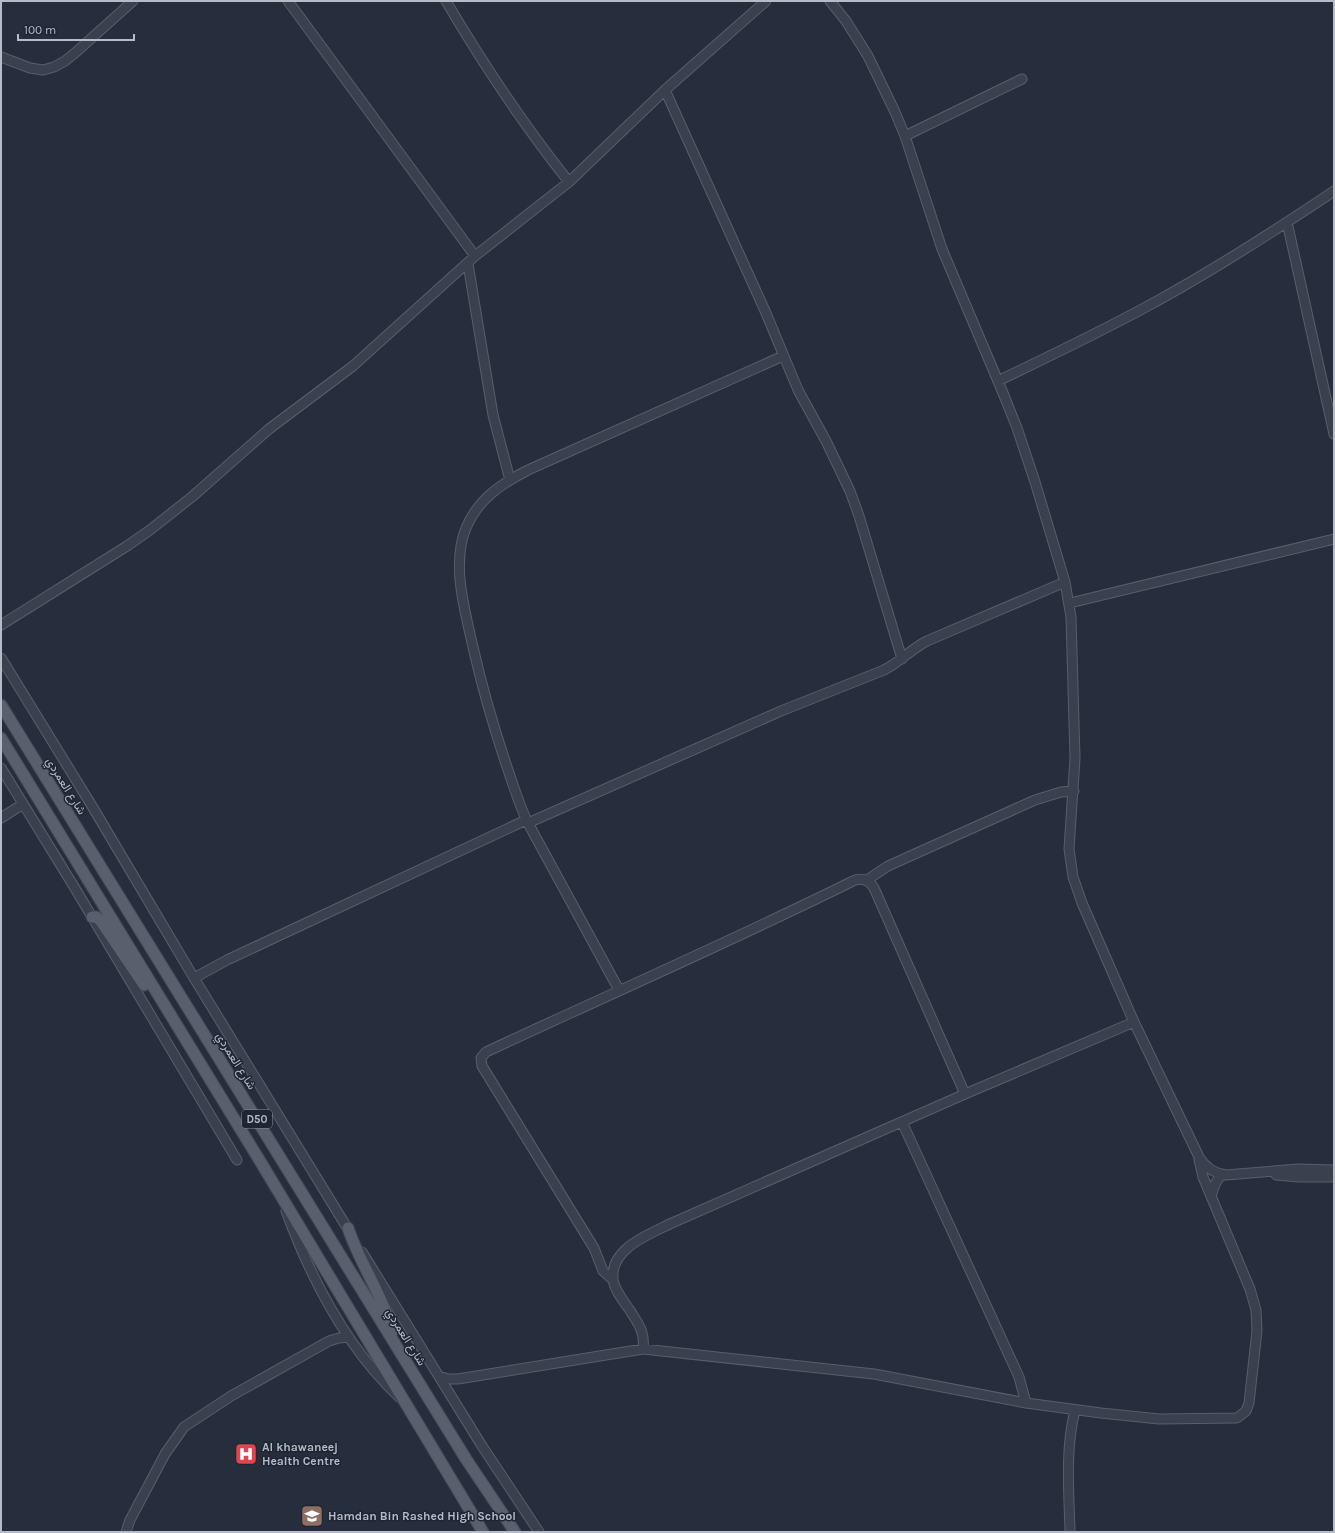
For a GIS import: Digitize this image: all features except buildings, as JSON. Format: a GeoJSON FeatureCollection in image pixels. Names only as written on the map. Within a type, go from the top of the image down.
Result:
{"type":"FeatureCollection","features":[{"type":"Feature","properties":{"kind":"main road","name":"شارع العمردي"},"geometry":{"type":"LineString","coordinates":[[1,705],[470,1466],[515,1532]]}},
{"type":"Feature","properties":{"kind":"main road","name":"D50"},"geometry":{"type":"LineString","coordinates":[[1,738],[172,1017],[483,1532]]}},
{"type":"Feature","properties":{"kind":"main road"},"geometry":{"type":"LineString","coordinates":[[92,917],[96,917],[100,920],[151,996],[172,1017]]}},
{"type":"Feature","properties":{"kind":"main road"},"geometry":{"type":"LineString","coordinates":[[348,1228],[355,1247],[387,1313],[394,1343]]}},
{"type":"Feature","properties":{"kind":"street"},"geometry":{"type":"LineString","coordinates":[[1,57],[30,68],[42,70],[54,67],[66,61],[133,1]]}},
{"type":"Feature","properties":{"kind":"street"},"geometry":{"type":"LineString","coordinates":[[288,1],[475,256]]}},
{"type":"Feature","properties":{"kind":"street"},"geometry":{"type":"LineString","coordinates":[[446,1],[468,40],[506,98],[569,182]]}},
{"type":"Feature","properties":{"kind":"street"},"geometry":{"type":"LineString","coordinates":[[1,625],[127,546],[170,515],[270,429],[353,366],[468,264],[475,256],[569,182],[665,90],[766,1]]}},
{"type":"Feature","properties":{"kind":"street"},"geometry":{"type":"LineString","coordinates":[[830,1],[846,21],[868,56],[887,93],[905,136],[942,249],[998,382],[1026,455],[1065,582],[1072,617],[1076,758],[1069,836],[1070,863],[1082,903],[1134,1022],[1202,1162],[1210,1170],[1221,1175],[1263,1173],[1298,1169],[1334,1170]]}},
{"type":"Feature","properties":{"kind":"street"},"geometry":{"type":"LineString","coordinates":[[905,136],[1022,79]]}},
{"type":"Feature","properties":{"kind":"street"},"geometry":{"type":"LineString","coordinates":[[665,90],[766,313],[798,390],[829,447],[850,491],[859,516],[902,659]]}},
{"type":"Feature","properties":{"kind":"street"},"geometry":{"type":"LineString","coordinates":[[998,382],[1147,306],[1219,265],[1334,190]]}},
{"type":"Feature","properties":{"kind":"street"},"geometry":{"type":"LineString","coordinates":[[1287,222],[1334,434]]}},
{"type":"Feature","properties":{"kind":"street"},"geometry":{"type":"LineString","coordinates":[[468,264],[495,422],[510,480]]}},
{"type":"Feature","properties":{"kind":"street"},"geometry":{"type":"LineString","coordinates":[[620,990],[527,822],[497,737],[476,662],[464,605],[459,561],[461,545],[473,514],[483,500],[510,480],[528,470],[783,356]]}},
{"type":"Feature","properties":{"kind":"street"},"geometry":{"type":"LineString","coordinates":[[1070,603],[1334,539]]}},
{"type":"Feature","properties":{"kind":"street"},"geometry":{"type":"LineString","coordinates":[[194,978],[227,960],[527,822],[781,711],[884,670],[902,659],[909,651],[936,636],[1065,582]]}},
{"type":"Feature","properties":{"kind":"street"},"geometry":{"type":"LineString","coordinates":[[1,658],[92,806],[194,978],[450,1396],[497,1471],[539,1532]]}},
{"type":"Feature","properties":{"kind":"street"},"geometry":{"type":"LineString","coordinates":[[1,768],[237,1160]]}},
{"type":"Feature","properties":{"kind":"street"},"geometry":{"type":"LineString","coordinates":[[613,1280],[603,1271],[594,1248],[481,1062],[483,1055],[486,1052],[620,990],[772,922],[856,880],[867,880],[888,866],[1035,800],[1061,792],[1074,791]]}},
{"type":"Feature","properties":{"kind":"street"},"geometry":{"type":"LineString","coordinates":[[1,818],[23,804]]}},
{"type":"Feature","properties":{"kind":"street"},"geometry":{"type":"LineString","coordinates":[[867,880],[874,888],[965,1094]]}},
{"type":"Feature","properties":{"kind":"street"},"geometry":{"type":"LineString","coordinates":[[643,1348],[644,1338],[642,1330],[619,1294],[613,1280],[613,1271],[621,1254],[635,1242],[654,1232],[965,1094],[1134,1022]]}},
{"type":"Feature","properties":{"kind":"street"},"geometry":{"type":"LineString","coordinates":[[902,1122],[1019,1376],[1026,1403]]}},
{"type":"Feature","properties":{"kind":"street"},"geometry":{"type":"LineString","coordinates":[[439,1376],[447,1379],[458,1379],[643,1348],[874,1374],[1026,1403],[1076,1410],[1159,1419],[1234,1419],[1240,1417],[1246,1411],[1250,1403],[1257,1331],[1256,1310],[1250,1289],[1203,1177],[1199,1157]]}},
{"type":"Feature","properties":{"kind":"street"},"geometry":{"type":"LineString","coordinates":[[1263,1173],[1299,1177],[1334,1177]]}},
{"type":"Feature","properties":{"kind":"street"},"geometry":{"type":"LineString","coordinates":[[1211,1196],[1215,1184],[1221,1175]]}},
{"type":"Feature","properties":{"kind":"street"},"geometry":{"type":"LineString","coordinates":[[280,1195],[294,1232],[317,1282],[349,1337],[377,1374],[407,1405]]}},
{"type":"Feature","properties":{"kind":"street"},"geometry":{"type":"LineString","coordinates":[[126,1532],[130,1520],[165,1454],[184,1426],[235,1393],[334,1339],[349,1337]]}},
{"type":"Feature","properties":{"kind":"street"},"geometry":{"type":"LineString","coordinates":[[450,1396],[453,1385],[458,1379]]}},
{"type":"Feature","properties":{"kind":"street"},"geometry":{"type":"LineString","coordinates":[[1070,1532],[1068,1452],[1072,1424],[1076,1410]]}},
{"type":"Feature","properties":{"kind":"place","name":"Al khawaneej Health Centre"},"geometry":{"type":"Point","coordinates":[246,1454]}},
{"type":"Feature","properties":{"kind":"place","name":"Hamdan Bin Rashed High School"},"geometry":{"type":"Point","coordinates":[312,1516]}}]}
